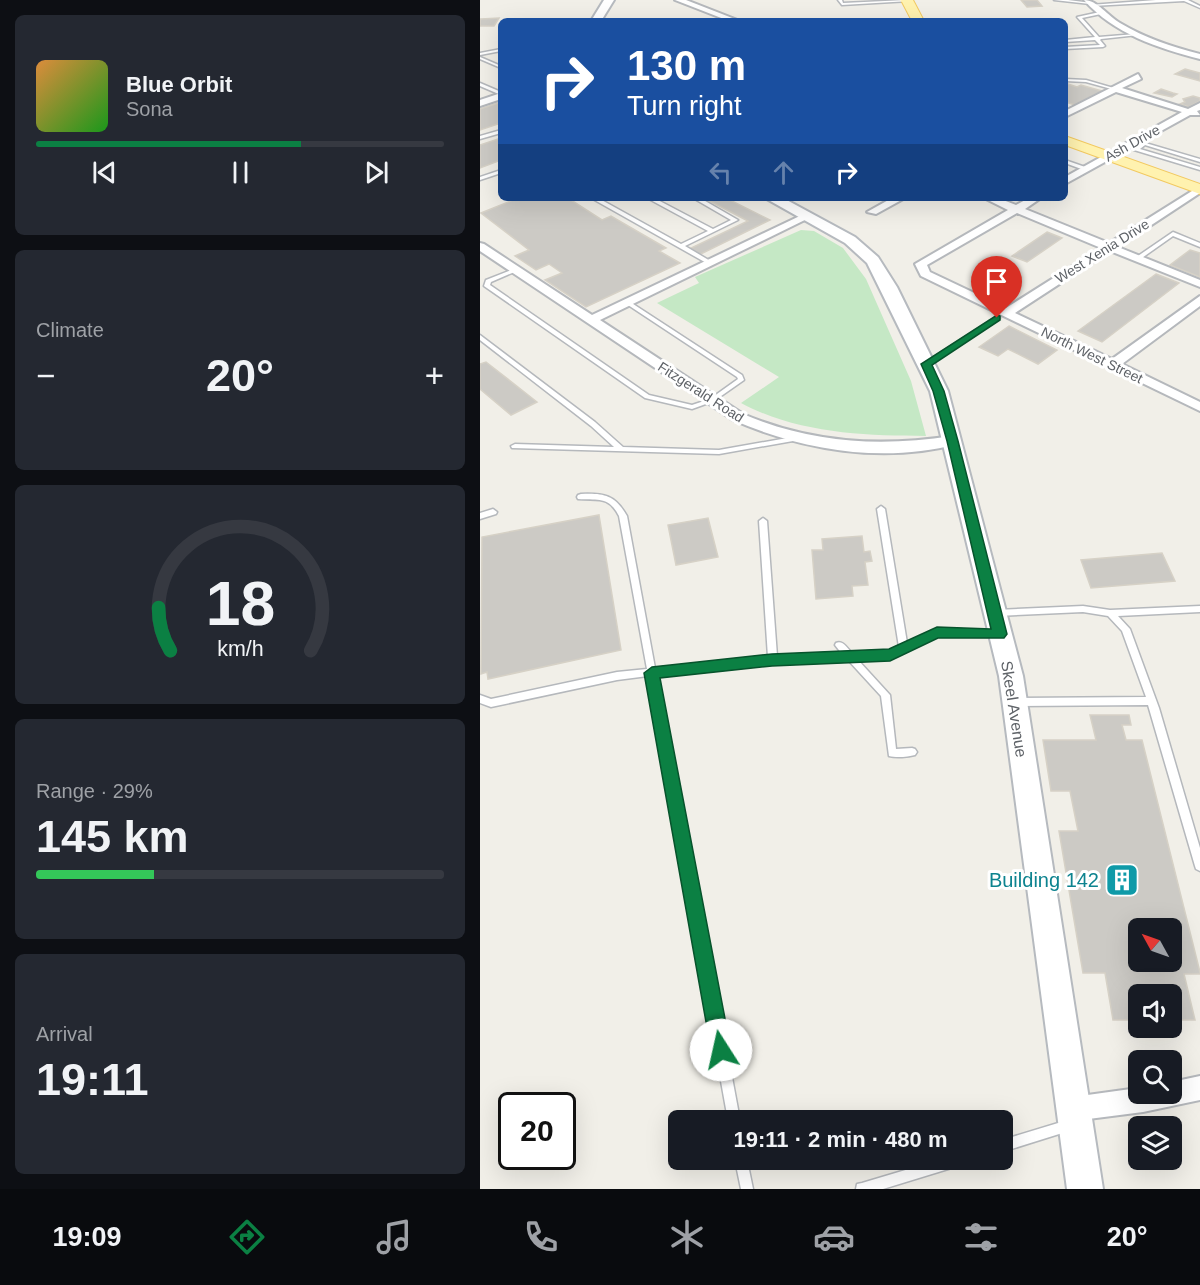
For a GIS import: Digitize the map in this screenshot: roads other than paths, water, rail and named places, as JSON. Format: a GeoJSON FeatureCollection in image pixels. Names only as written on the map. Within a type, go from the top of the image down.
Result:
{"type":"FeatureCollection","features":[{"type":"Feature","properties":{"kind":"main road"},"geometry":{"type":"LineString","coordinates":[[908,1],[916,18]]}},
{"type":"Feature","properties":{"kind":"main road"},"geometry":{"type":"LineString","coordinates":[[1068,142],[1200,189]]}},
{"type":"Feature","properties":{"kind":"street"},"geometry":{"type":"LineString","coordinates":[[598,18],[609,0]]}},
{"type":"Feature","properties":{"kind":"street"},"geometry":{"type":"LineString","coordinates":[[679,0],[728,18]]}},
{"type":"Feature","properties":{"kind":"street"},"geometry":{"type":"LineString","coordinates":[[1089,2],[1100,13],[1136,34],[1198,55]]}},
{"type":"Feature","properties":{"kind":"street"},"geometry":{"type":"LineString","coordinates":[[1068,112],[1138,77]]}},
{"type":"Feature","properties":{"kind":"street"},"geometry":{"type":"LineString","coordinates":[[1115,89],[1200,115]]}},
{"type":"Feature","properties":{"kind":"street"},"geometry":{"type":"LineString","coordinates":[[480,103],[498,96]]}},
{"type":"Feature","properties":{"kind":"street","name":"Ash Drive"},"geometry":{"type":"LineString","coordinates":[[1068,179],[1108,156],[1131,147],[1200,106]]}},
{"type":"Feature","properties":{"kind":"street","name":"West Xenia Drive"},"geometry":{"type":"LineString","coordinates":[[1001,316],[1200,189]]}},
{"type":"Feature","properties":{"kind":"street","name":"Skeel Avenue"},"geometry":{"type":"LineString","coordinates":[[778,201],[850,240],[873,260],[889,287],[939,391],[1011,676],[1085,1189]]}},
{"type":"Feature","properties":{"kind":"street"},"geometry":{"type":"LineString","coordinates":[[872,212],[894,201]]}},
{"type":"Feature","properties":{"kind":"street"},"geometry":{"type":"LineString","coordinates":[[996,201],[1200,284]]}},
{"type":"Feature","properties":{"kind":"street"},"geometry":{"type":"LineString","coordinates":[[1016,209],[1031,201]]}},
{"type":"Feature","properties":{"kind":"street","name":"North West Street"},"geometry":{"type":"LineString","coordinates":[[1016,209],[927,260],[921,264],[922,268],[932,279],[1001,316],[1200,407]]}},
{"type":"Feature","properties":{"kind":"street"},"geometry":{"type":"LineString","coordinates":[[591,319],[808,216]]}},
{"type":"Feature","properties":{"kind":"street","name":"Fitzgerald Road"},"geometry":{"type":"LineString","coordinates":[[480,246],[712,400],[762,429],[793,439],[880,450],[952,441]]}},
{"type":"Feature","properties":{"kind":"street"},"geometry":{"type":"LineString","coordinates":[[1112,365],[1200,300]]}},
{"type":"Feature","properties":{"kind":"street"},"geometry":{"type":"LineString","coordinates":[[1074,1116],[1200,1088]]}},
{"type":"Feature","properties":{"kind":"lane"},"geometry":{"type":"LineString","coordinates":[[840,0],[842,4],[908,1]]}},
{"type":"Feature","properties":{"kind":"lane"},"geometry":{"type":"LineString","coordinates":[[846,0],[886,2]]}},
{"type":"Feature","properties":{"kind":"lane"},"geometry":{"type":"LineString","coordinates":[[1056,0],[1089,2],[1186,0],[1200,7]]}},
{"type":"Feature","properties":{"kind":"lane"},"geometry":{"type":"LineString","coordinates":[[1068,48],[1103,46],[1079,17],[1100,13]]}},
{"type":"Feature","properties":{"kind":"lane"},"geometry":{"type":"LineString","coordinates":[[1068,41],[1136,34]]}},
{"type":"Feature","properties":{"kind":"lane"},"geometry":{"type":"LineString","coordinates":[[480,56],[498,51]]}},
{"type":"Feature","properties":{"kind":"lane"},"geometry":{"type":"LineString","coordinates":[[480,56],[498,65]]}},
{"type":"Feature","properties":{"kind":"lane"},"geometry":{"type":"LineString","coordinates":[[1068,80],[1086,81],[1115,89]]}},
{"type":"Feature","properties":{"kind":"lane"},"geometry":{"type":"LineString","coordinates":[[480,84],[498,93]]}},
{"type":"Feature","properties":{"kind":"lane"},"geometry":{"type":"LineString","coordinates":[[480,138],[498,132]]}},
{"type":"Feature","properties":{"kind":"lane"},"geometry":{"type":"LineString","coordinates":[[1131,147],[1144,143],[1200,161]]}},
{"type":"Feature","properties":{"kind":"lane"},"geometry":{"type":"LineString","coordinates":[[1131,147],[1200,169]]}},
{"type":"Feature","properties":{"kind":"lane"},"geometry":{"type":"LineString","coordinates":[[1068,164],[1086,169]]}},
{"type":"Feature","properties":{"kind":"lane"},"geometry":{"type":"LineString","coordinates":[[480,179],[498,172]]}},
{"type":"Feature","properties":{"kind":"lane"},"geometry":{"type":"LineString","coordinates":[[599,201],[710,263]]}},
{"type":"Feature","properties":{"kind":"lane"},"geometry":{"type":"LineString","coordinates":[[656,201],[713,231]]}},
{"type":"Feature","properties":{"kind":"lane"},"geometry":{"type":"LineString","coordinates":[[681,246],[735,220],[701,201]]}},
{"type":"Feature","properties":{"kind":"lane"},"geometry":{"type":"LineString","coordinates":[[1137,259],[1173,234],[1200,245]]}},
{"type":"Feature","properties":{"kind":"lane"},"geometry":{"type":"LineString","coordinates":[[516,270],[485,284],[642,394],[692,407],[712,400],[736,386],[741,380],[740,376],[627,302]]}},
{"type":"Feature","properties":{"kind":"lane"},"geometry":{"type":"LineString","coordinates":[[926,364],[1001,316]]}},
{"type":"Feature","properties":{"kind":"lane"},"geometry":{"type":"LineString","coordinates":[[480,337],[593,424],[621,450]]}},
{"type":"Feature","properties":{"kind":"lane"},"geometry":{"type":"LineString","coordinates":[[515,446],[719,452],[793,439]]}},
{"type":"Feature","properties":{"kind":"lane"},"geometry":{"type":"LineString","coordinates":[[581,496],[602,496],[611,499],[618,505],[623,516],[732,1110]]}},
{"type":"Feature","properties":{"kind":"lane"},"geometry":{"type":"LineString","coordinates":[[881,509],[904,648]]}},
{"type":"Feature","properties":{"kind":"lane"},"geometry":{"type":"LineString","coordinates":[[480,516],[493,512]]}},
{"type":"Feature","properties":{"kind":"lane"},"geometry":{"type":"LineString","coordinates":[[763,521],[772,660]]}},
{"type":"Feature","properties":{"kind":"lane"},"geometry":{"type":"LineString","coordinates":[[480,699],[491,703],[617,676],[772,660],[890,655],[937,633],[1083,609],[1110,613],[1200,609]]}},
{"type":"Feature","properties":{"kind":"lane"},"geometry":{"type":"LineString","coordinates":[[1110,613],[1126,629],[1151,701],[1200,866]]}},
{"type":"Feature","properties":{"kind":"lane"},"geometry":{"type":"LineString","coordinates":[[839,645],[885,695],[892,753],[912,752]]}},
{"type":"Feature","properties":{"kind":"lane"},"geometry":{"type":"LineString","coordinates":[[1015,702],[1151,701]]}},
{"type":"Feature","properties":{"kind":"lane"},"geometry":{"type":"LineString","coordinates":[[1013,1141],[1074,1116]]}},
{"type":"Feature","properties":{"kind":"lane"},"geometry":{"type":"LineString","coordinates":[[743,1170],[747,1189]]}},
{"type":"Feature","properties":{"kind":"lane"},"geometry":{"type":"LineString","coordinates":[[862,1189],[925,1170]]}},
{"type":"Feature","properties":{"kind":"place","name":"Building 142"},"geometry":{"type":"Point","coordinates":[1122,880]}}]}
